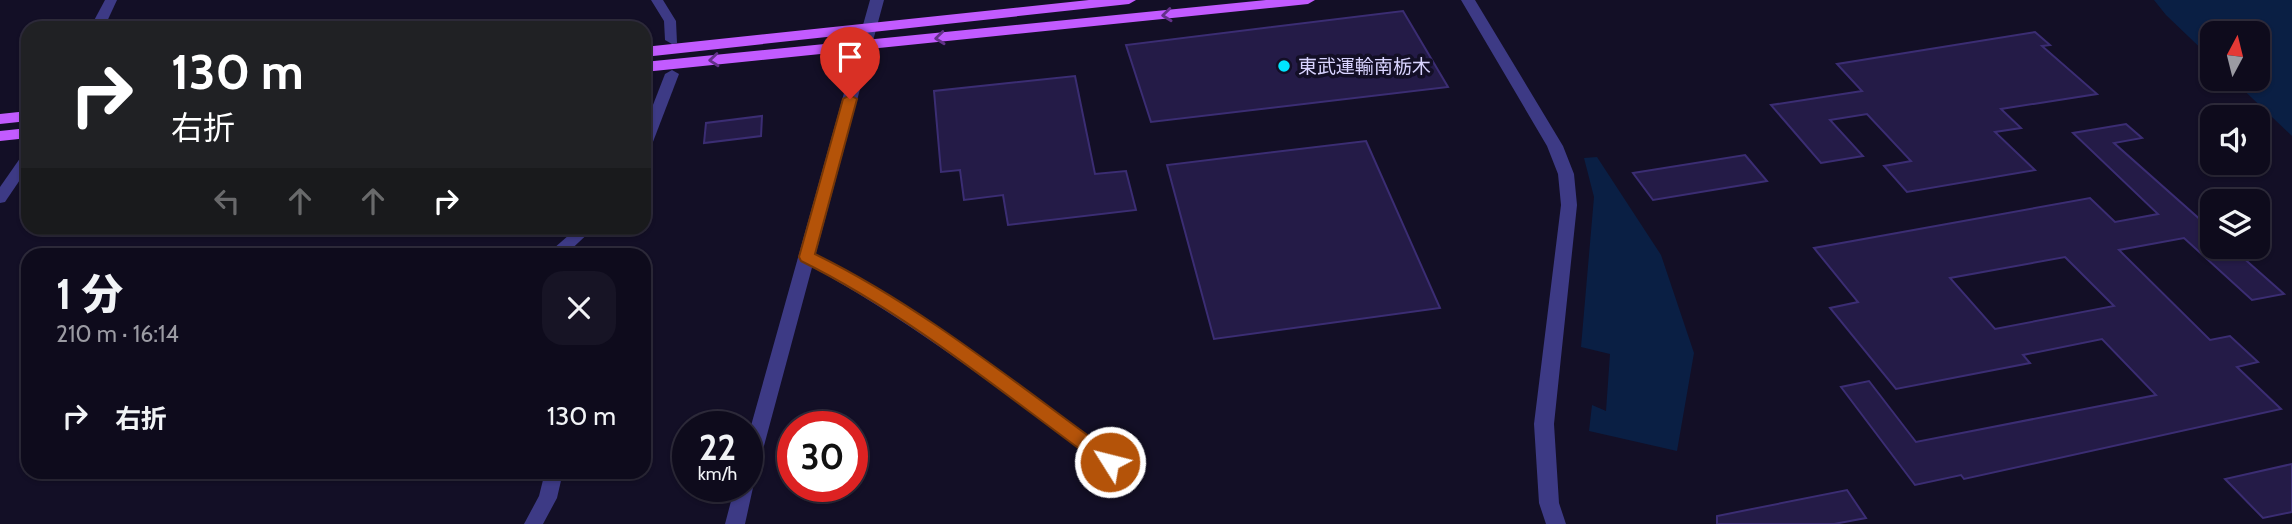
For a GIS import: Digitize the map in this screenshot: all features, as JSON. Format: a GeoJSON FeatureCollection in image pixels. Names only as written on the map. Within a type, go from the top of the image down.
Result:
{"type":"FeatureCollection","features":[{"type":"Feature","properties":{"kind":"main road"},"geometry":{"type":"LineString","coordinates":[[651,51],[1129,0]]}},
{"type":"Feature","properties":{"kind":"main road"},"geometry":{"type":"LineString","coordinates":[[651,66],[1308,0]]}},
{"type":"Feature","properties":{"kind":"main road"},"geometry":{"type":"LineString","coordinates":[[0,119],[21,117]]}},
{"type":"Feature","properties":{"kind":"main road"},"geometry":{"type":"LineString","coordinates":[[0,136],[21,134]]}},
{"type":"Feature","properties":{"kind":"street"},"geometry":{"type":"LineString","coordinates":[[100,21],[111,0]]}},
{"type":"Feature","properties":{"kind":"street"},"geometry":{"type":"LineString","coordinates":[[657,0],[670,21],[672,40]]}},
{"type":"Feature","properties":{"kind":"street"},"geometry":{"type":"LineString","coordinates":[[763,418],[877,0]]}},
{"type":"Feature","properties":{"kind":"street"},"geometry":{"type":"LineString","coordinates":[[1468,0],[1537,113],[1566,174],[1569,205],[1544,424],[1549,503],[1556,524]]}},
{"type":"Feature","properties":{"kind":"street"},"geometry":{"type":"LineString","coordinates":[[651,129],[672,74]]}},
{"type":"Feature","properties":{"kind":"street"},"geometry":{"type":"LineString","coordinates":[[0,198],[21,168]]}},
{"type":"Feature","properties":{"kind":"street"},"geometry":{"type":"LineString","coordinates":[[562,248],[578,235]]}},
{"type":"Feature","properties":{"kind":"street"},"geometry":{"type":"LineString","coordinates":[[807,257],[850,279],[941,340],[1110,462]]}},
{"type":"Feature","properties":{"kind":"street"},"geometry":{"type":"LineString","coordinates":[[533,524],[548,498],[552,479]]}},
{"type":"Feature","properties":{"kind":"street"},"geometry":{"type":"LineString","coordinates":[[735,524],[741,502]]}},
{"type":"Feature","properties":{"kind":"water"},"geometry":{"type":"Polygon","coordinates":[[[2154,0],[2292,0],[2292,136],[2270,115],[2270,105],[2259,105],[2245,91],[2270,91],[2270,21],[2200,21],[2200,48],[2154,0]]]}},
{"type":"Feature","properties":{"kind":"water"},"geometry":{"type":"Polygon","coordinates":[[[1597,157],[1661,255],[1694,353],[1677,451],[1589,431],[1592,405],[1606,411],[1610,354],[1581,347],[1594,197],[1584,158],[1597,157]]]}},
{"type":"Feature","properties":{"kind":"building","name":"東武運輸南栃木"},"geometry":{"type":"Polygon","coordinates":[[[1403,11],[1448,87],[1151,122],[1126,45],[1403,11]]]}},
{"type":"Feature","properties":{"kind":"building"},"geometry":{"type":"Polygon","coordinates":[[[2035,32],[2050,45],[2042,46],[2097,94],[2001,109],[2021,128],[1995,132],[2035,170],[1907,192],[1884,166],[1911,161],[1867,114],[1830,120],[1863,156],[1821,163],[1771,105],[1862,91],[1837,64],[2035,32]]]}},
{"type":"Feature","properties":{"kind":"building"},"geometry":{"type":"Polygon","coordinates":[[[1075,76],[1095,174],[1126,171],[1136,210],[1008,225],[1003,195],[964,200],[960,170],[941,172],[934,91],[1075,76]]]}},
{"type":"Feature","properties":{"kind":"building"},"geometry":{"type":"Polygon","coordinates":[[[762,116],[761,136],[704,143],[706,123],[762,116]]]}},
{"type":"Feature","properties":{"kind":"building"},"geometry":{"type":"Polygon","coordinates":[[[2126,124],[2142,138],[2114,143],[2200,219],[2200,253],[2184,238],[2119,250],[2210,340],[2230,336],[2258,362],[2237,367],[2281,409],[1964,479],[1961,475],[1915,485],[1841,387],[1869,381],[1916,442],[2156,395],[2102,339],[2023,355],[2030,363],[1896,389],[1830,308],[1858,302],[1814,248],[2090,198],[2115,222],[2158,214],[2073,133],[2126,124]],[[2065,257],[1950,278],[1995,329],[2114,306],[2065,257]]]}},
{"type":"Feature","properties":{"kind":"building"},"geometry":{"type":"Polygon","coordinates":[[[1366,141],[1440,308],[1214,339],[1167,165],[1366,141]]]}},
{"type":"Feature","properties":{"kind":"building"},"geometry":{"type":"Polygon","coordinates":[[[1745,155],[1767,181],[1653,200],[1633,173],[1745,155]]]}},
{"type":"Feature","properties":{"kind":"building"},"geometry":{"type":"Polygon","coordinates":[[[2207,259],[2245,259],[2284,294],[2252,300],[2207,259]]]}},
{"type":"Feature","properties":{"kind":"building"},"geometry":{"type":"Polygon","coordinates":[[[2292,464],[2292,512],[2263,518],[2225,479],[2292,464]]]}},
{"type":"Feature","properties":{"kind":"building"},"geometry":{"type":"Polygon","coordinates":[[[1847,490],[1866,518],[1834,524],[1717,524],[1717,516],[1847,490]]]}},
{"type":"Feature","properties":{"kind":"place","name":"東武運輸南栃木"},"geometry":{"type":"Point","coordinates":[1284,66]}},
{"type":"Feature","properties":{"kind":"route"},"geometry":{"type":"LineString","coordinates":[[850,99],[807,257],[850,279],[941,340],[1110,462]]}}]}
